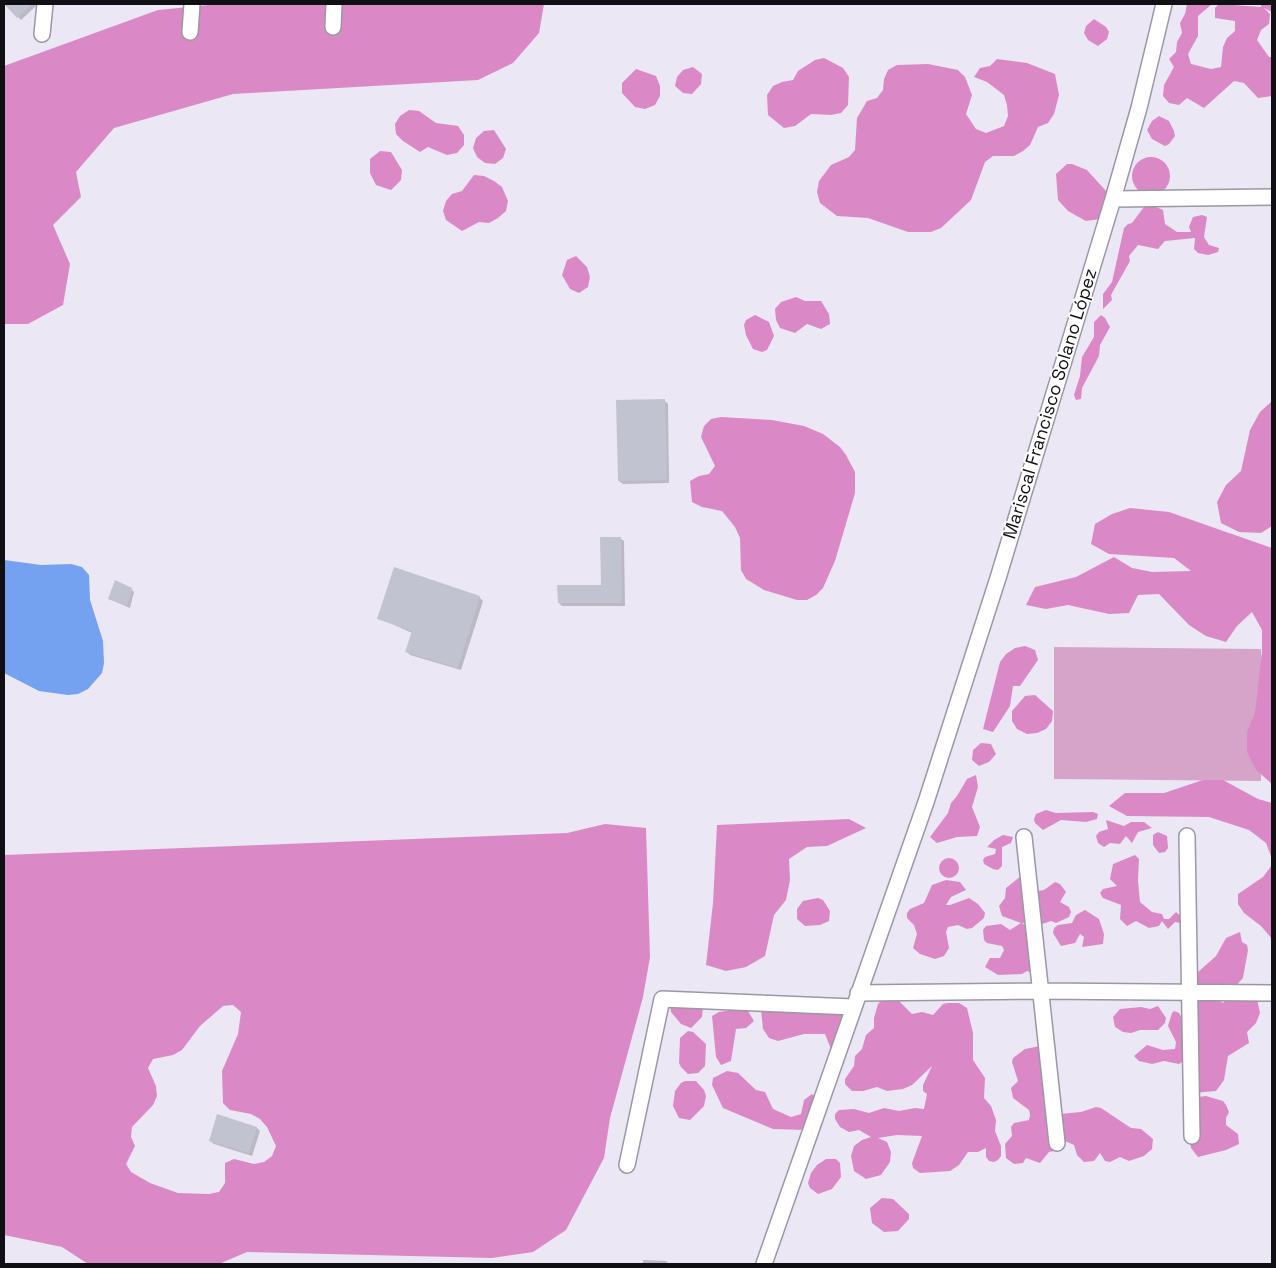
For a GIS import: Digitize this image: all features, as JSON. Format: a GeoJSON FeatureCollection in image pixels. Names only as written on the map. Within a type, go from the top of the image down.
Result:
{"type":"FeatureCollection","features":[{"type":"Feature","properties":{"kind":"street"},"geometry":{"type":"LineString","coordinates":[[42,34],[45,4]]}},
{"type":"Feature","properties":{"kind":"street"},"geometry":{"type":"LineString","coordinates":[[190,32],[192,4]]}},
{"type":"Feature","properties":{"kind":"street"},"geometry":{"type":"LineString","coordinates":[[333,27],[334,4]]}},
{"type":"Feature","properties":{"kind":"street","name":"Mariscal Francisco Solano López"},"geometry":{"type":"LineString","coordinates":[[764,1264],[926,802],[998,578],[1113,199],[1139,108],[1164,4]]}},
{"type":"Feature","properties":{"kind":"street"},"geometry":{"type":"LineString","coordinates":[[1113,199],[1272,196]]}},
{"type":"Feature","properties":{"kind":"street"},"geometry":{"type":"LineString","coordinates":[[1186,836],[1192,1136]]}},
{"type":"Feature","properties":{"kind":"street"},"geometry":{"type":"LineString","coordinates":[[1024,837],[1057,1143]]}},
{"type":"Feature","properties":{"kind":"street"},"geometry":{"type":"LineString","coordinates":[[627,1165],[662,1000],[856,1000],[1041,991],[1272,993]]}},
{"type":"Feature","properties":{"kind":"shaded area"},"geometry":{"type":"Polygon","coordinates":[[[219,4],[544,4],[539,33],[513,63],[478,80],[233,94],[114,128],[76,172],[81,197],[53,225],[70,264],[63,305],[28,324],[4,324],[4,66],[158,10],[219,4]]]}},
{"type":"Feature","properties":{"kind":"shaded area"},"geometry":{"type":"Polygon","coordinates":[[[1187,4],[1212,4],[1198,16],[1198,36],[1188,54],[1191,64],[1211,69],[1221,67],[1223,47],[1227,38],[1235,31],[1235,21],[1215,18],[1215,8],[1219,4],[1261,7],[1261,4],[1272,4],[1272,12],[1264,8],[1270,14],[1269,24],[1261,30],[1257,40],[1269,57],[1272,57],[1272,96],[1258,98],[1244,83],[1234,81],[1204,108],[1187,98],[1179,105],[1169,103],[1163,96],[1164,85],[1174,67],[1169,59],[1176,52],[1177,42],[1182,33],[1180,23],[1185,14],[1187,4]]]}},
{"type":"Feature","properties":{"kind":"shaded area"},"geometry":{"type":"Polygon","coordinates":[[[1094,19],[1106,27],[1109,32],[1107,39],[1098,46],[1088,40],[1084,33],[1086,26],[1094,19]]]}},
{"type":"Feature","properties":{"kind":"shaded area"},"geometry":{"type":"Polygon","coordinates":[[[824,58],[843,68],[849,77],[848,105],[841,113],[831,115],[811,114],[795,126],[784,128],[768,115],[767,95],[773,86],[793,80],[798,71],[815,60],[824,58]]]}},
{"type":"Feature","properties":{"kind":"shaded area"},"geometry":{"type":"Polygon","coordinates":[[[997,59],[1027,63],[1055,74],[1059,95],[1054,114],[1048,123],[1038,127],[1030,145],[1023,151],[1014,156],[993,156],[985,162],[971,200],[941,228],[931,232],[908,232],[868,218],[837,216],[820,203],[817,192],[819,181],[831,165],[849,157],[855,150],[857,118],[867,101],[877,98],[883,90],[884,79],[888,70],[897,65],[928,64],[958,70],[965,77],[972,95],[966,114],[976,129],[986,133],[1004,126],[1008,116],[1007,105],[1004,95],[987,82],[974,77],[980,68],[990,66],[997,59]]]}},
{"type":"Feature","properties":{"kind":"shaded area"},"geometry":{"type":"Polygon","coordinates":[[[693,67],[702,74],[701,84],[692,94],[683,93],[675,86],[677,77],[683,70],[693,67]]]}},
{"type":"Feature","properties":{"kind":"shaded area"},"geometry":{"type":"Polygon","coordinates":[[[636,69],[656,76],[660,86],[660,96],[655,105],[645,109],[635,107],[622,93],[622,83],[636,69]]]}},
{"type":"Feature","properties":{"kind":"shaded area"},"geometry":{"type":"Polygon","coordinates":[[[409,110],[419,111],[436,123],[458,126],[464,135],[464,145],[457,153],[447,155],[428,147],[420,152],[396,134],[395,124],[400,116],[409,110]]]}},
{"type":"Feature","properties":{"kind":"shaded area"},"geometry":{"type":"Polygon","coordinates":[[[1159,116],[1169,121],[1175,136],[1165,146],[1152,139],[1147,130],[1152,121],[1159,116]]]}},
{"type":"Feature","properties":{"kind":"shaded area"},"geometry":{"type":"Polygon","coordinates":[[[494,130],[506,149],[503,158],[495,164],[485,163],[477,157],[473,148],[476,138],[484,131],[494,130]]]}},
{"type":"Feature","properties":{"kind":"shaded area"},"geometry":{"type":"Polygon","coordinates":[[[380,151],[391,152],[402,170],[401,180],[391,190],[376,185],[370,173],[370,159],[380,151]]]}},
{"type":"Feature","properties":{"kind":"shaded area"},"geometry":{"type":"Polygon","coordinates":[[[1151,157],[1164,163],[1170,176],[1164,189],[1151,195],[1138,189],[1132,176],[1138,163],[1151,157]]]}},
{"type":"Feature","properties":{"kind":"shaded area"},"geometry":{"type":"Polygon","coordinates":[[[1067,164],[1087,170],[1109,195],[1101,219],[1086,221],[1068,211],[1058,200],[1056,174],[1067,164]]]}},
{"type":"Feature","properties":{"kind":"shaded area"},"geometry":{"type":"Polygon","coordinates":[[[474,175],[484,176],[502,187],[508,201],[506,211],[489,223],[479,222],[462,231],[446,220],[443,211],[446,201],[452,194],[462,191],[474,175]]]}},
{"type":"Feature","properties":{"kind":"shaded area"},"geometry":{"type":"Polygon","coordinates":[[[1154,206],[1163,210],[1165,224],[1177,232],[1191,232],[1189,227],[1193,217],[1202,215],[1207,217],[1204,237],[1209,245],[1219,248],[1218,252],[1208,255],[1198,253],[1194,249],[1195,238],[1165,241],[1158,249],[1138,245],[1129,256],[1130,261],[1111,295],[1112,300],[1103,309],[1103,294],[1112,282],[1124,228],[1132,223],[1144,207],[1154,206]]]}},
{"type":"Feature","properties":{"kind":"shaded area"},"geometry":{"type":"Polygon","coordinates":[[[576,256],[587,267],[590,277],[588,287],[579,293],[570,289],[562,275],[567,260],[576,256]]]}},
{"type":"Feature","properties":{"kind":"shaded area"},"geometry":{"type":"Polygon","coordinates":[[[796,297],[805,301],[821,301],[829,314],[830,324],[821,329],[807,324],[795,333],[780,328],[776,320],[775,309],[781,302],[796,297]]]}},
{"type":"Feature","properties":{"kind":"shaded area"},"geometry":{"type":"Polygon","coordinates":[[[755,315],[769,322],[774,336],[767,350],[762,352],[753,349],[746,335],[744,325],[746,320],[755,315]]]}},
{"type":"Feature","properties":{"kind":"shaded area"},"geometry":{"type":"Polygon","coordinates":[[[1101,315],[1110,327],[1100,345],[1099,356],[1082,388],[1081,399],[1076,400],[1074,395],[1080,376],[1082,357],[1094,337],[1094,322],[1101,315]]]}},
{"type":"Feature","properties":{"kind":"shaded area"},"geometry":{"type":"Polygon","coordinates":[[[1272,401],[1272,526],[1261,533],[1239,532],[1221,523],[1217,502],[1226,485],[1241,471],[1250,430],[1260,412],[1272,401]]]}},
{"type":"Feature","properties":{"kind":"shaded area"},"geometry":{"type":"Polygon","coordinates":[[[721,417],[772,420],[804,426],[823,434],[840,447],[855,472],[855,493],[835,561],[823,588],[807,600],[797,600],[764,590],[746,579],[741,570],[740,538],[735,527],[722,511],[702,507],[692,502],[690,481],[699,476],[709,474],[715,466],[701,437],[704,426],[711,419],[721,417]]]}},
{"type":"Feature","properties":{"kind":"shaded area"},"geometry":{"type":"Polygon","coordinates":[[[1130,508],[1169,512],[1272,548],[1272,784],[1256,770],[1247,752],[1247,732],[1255,713],[1262,651],[1262,630],[1252,612],[1237,626],[1226,642],[1206,636],[1189,625],[1159,594],[1138,595],[1129,613],[1109,614],[1068,605],[1046,609],[1026,605],[1035,587],[1076,577],[1114,557],[1132,568],[1152,572],[1191,571],[1174,558],[1109,554],[1091,544],[1095,524],[1112,514],[1130,508]]]}},
{"type":"Feature","properties":{"kind":"shaded area"},"geometry":{"type":"Polygon","coordinates":[[[1025,646],[1035,650],[1038,660],[1020,686],[1013,686],[1010,706],[993,732],[983,729],[1000,662],[1006,654],[1015,648],[1025,646]]]}},
{"type":"Feature","properties":{"kind":"shaded area"},"geometry":{"type":"Polygon","coordinates":[[[1054,647],[1261,649],[1261,781],[1054,779],[1054,647]]]}},
{"type":"Feature","properties":{"kind":"shaded area"},"geometry":{"type":"Polygon","coordinates":[[[1035,695],[1053,711],[1052,721],[1046,729],[1037,733],[1027,734],[1017,729],[1012,721],[1012,711],[1025,696],[1035,695]]]}},
{"type":"Feature","properties":{"kind":"shaded area"},"geometry":{"type":"Polygon","coordinates":[[[981,743],[991,744],[996,754],[989,762],[979,766],[972,760],[973,750],[981,743]]]}},
{"type":"Feature","properties":{"kind":"shaded area"},"geometry":{"type":"Polygon","coordinates":[[[976,775],[978,787],[972,807],[980,827],[977,836],[957,837],[937,843],[930,837],[948,813],[951,803],[967,779],[976,775]]]}},
{"type":"Feature","properties":{"kind":"shaded area"},"geometry":{"type":"Polygon","coordinates":[[[1203,780],[1223,780],[1258,799],[1272,803],[1272,859],[1266,843],[1249,830],[1209,817],[1127,816],[1109,806],[1125,793],[1164,793],[1203,780]]]}},
{"type":"Feature","properties":{"kind":"shaded area"},"geometry":{"type":"Polygon","coordinates":[[[1046,810],[1056,813],[1093,812],[1098,814],[1097,819],[1086,822],[1061,820],[1043,830],[1035,823],[1034,819],[1036,814],[1046,810]]]}},
{"type":"Feature","properties":{"kind":"shaded area"},"geometry":{"type":"Polygon","coordinates":[[[849,819],[866,828],[827,846],[807,847],[789,859],[790,880],[786,900],[774,915],[765,956],[746,967],[726,971],[706,965],[713,903],[717,825],[849,819]]]}},
{"type":"Feature","properties":{"kind":"shaded area"},"geometry":{"type":"Polygon","coordinates":[[[1106,820],[1124,826],[1131,822],[1144,822],[1152,828],[1138,832],[1132,843],[1126,836],[1120,844],[1110,843],[1104,847],[1098,843],[1096,836],[1099,832],[1108,829],[1106,820]]]}},
{"type":"Feature","properties":{"kind":"shaded area"},"geometry":{"type":"Polygon","coordinates":[[[605,824],[646,828],[650,957],[643,997],[610,1118],[604,1158],[566,1230],[533,1252],[492,1258],[247,1252],[219,1264],[88,1264],[62,1247],[4,1235],[4,855],[567,833],[605,824]],[[233,1005],[223,1006],[200,1026],[182,1050],[173,1055],[153,1059],[148,1068],[156,1086],[157,1096],[153,1105],[132,1127],[131,1137],[135,1146],[126,1164],[131,1172],[150,1183],[178,1193],[209,1194],[219,1192],[225,1183],[225,1163],[234,1159],[254,1164],[264,1162],[272,1156],[276,1146],[267,1127],[260,1119],[251,1114],[230,1110],[223,1103],[222,1071],[238,1034],[241,1012],[233,1005]]]}},
{"type":"Feature","properties":{"kind":"shaded area"},"geometry":{"type":"Polygon","coordinates":[[[1158,832],[1167,836],[1168,848],[1165,852],[1159,853],[1153,845],[1153,835],[1158,832]]]}},
{"type":"Feature","properties":{"kind":"shaded area"},"geometry":{"type":"Polygon","coordinates":[[[1003,835],[1013,837],[1011,843],[1002,847],[1002,866],[998,870],[993,869],[984,864],[983,860],[985,857],[995,854],[996,849],[987,847],[1003,835]]]}},
{"type":"Feature","properties":{"kind":"shaded area"},"geometry":{"type":"Polygon","coordinates":[[[1135,855],[1139,859],[1138,881],[1140,902],[1152,912],[1162,914],[1164,919],[1169,919],[1176,912],[1184,919],[1185,924],[1175,922],[1168,929],[1162,921],[1159,926],[1149,928],[1136,921],[1127,926],[1120,919],[1121,905],[1103,898],[1100,893],[1103,889],[1117,886],[1110,879],[1113,864],[1135,855]]]}},
{"type":"Feature","properties":{"kind":"shaded area"},"geometry":{"type":"Polygon","coordinates":[[[945,858],[953,858],[959,864],[959,872],[953,878],[945,878],[939,872],[939,864],[945,858]]]}},
{"type":"Feature","properties":{"kind":"shaded area"},"geometry":{"type":"Polygon","coordinates":[[[1272,865],[1272,939],[1261,926],[1244,913],[1238,904],[1238,894],[1263,877],[1272,865]]]}},
{"type":"Feature","properties":{"kind":"shaded area"},"geometry":{"type":"Polygon","coordinates":[[[1021,876],[1033,889],[1038,891],[1044,890],[1055,882],[1060,884],[1066,892],[1060,902],[1069,907],[1071,912],[1069,917],[1056,923],[1051,921],[1042,924],[1022,923],[1031,929],[1037,974],[1027,971],[1022,974],[998,975],[985,967],[990,958],[1000,958],[1004,950],[1002,946],[987,943],[984,940],[983,930],[986,926],[1001,924],[1010,930],[1021,923],[1002,916],[999,906],[1005,898],[1006,888],[1021,876]]]}},
{"type":"Feature","properties":{"kind":"shaded area"},"geometry":{"type":"Polygon","coordinates":[[[946,880],[960,882],[966,890],[951,897],[946,905],[969,898],[978,904],[985,913],[984,918],[972,928],[967,929],[958,925],[948,927],[946,932],[949,948],[944,956],[935,959],[920,954],[913,948],[917,934],[914,925],[907,918],[907,913],[910,909],[924,903],[932,885],[946,880]]]}},
{"type":"Feature","properties":{"kind":"shaded area"},"geometry":{"type":"Polygon","coordinates":[[[818,898],[823,900],[830,911],[829,921],[820,925],[805,926],[797,919],[797,909],[803,901],[818,898]]]}},
{"type":"Feature","properties":{"kind":"shaded area"},"geometry":{"type":"Polygon","coordinates":[[[1085,910],[1099,919],[1104,934],[1103,944],[1082,947],[1084,937],[1080,934],[1075,943],[1061,946],[1053,933],[1054,928],[1058,925],[1072,923],[1076,915],[1085,910]]]}},
{"type":"Feature","properties":{"kind":"shaded area"},"geometry":{"type":"Polygon","coordinates":[[[1240,932],[1242,942],[1247,945],[1248,950],[1243,978],[1232,990],[1209,994],[1223,1003],[1228,997],[1257,999],[1260,1013],[1256,1023],[1247,1032],[1249,1043],[1228,1056],[1224,1080],[1216,1091],[1193,1093],[1182,1081],[1187,1064],[1184,1061],[1179,1064],[1164,1061],[1152,1064],[1139,1061],[1134,1056],[1147,1045],[1163,1050],[1175,1049],[1176,1042],[1168,1026],[1172,1013],[1174,1011],[1179,1013],[1184,1022],[1198,989],[1197,973],[1216,956],[1226,938],[1240,932]]]}},
{"type":"Feature","properties":{"kind":"shaded area"},"geometry":{"type":"Polygon","coordinates":[[[684,991],[700,1001],[703,1006],[702,1017],[691,1028],[681,1024],[671,1012],[670,1003],[674,993],[684,991]]]}},
{"type":"Feature","properties":{"kind":"shaded area"},"geometry":{"type":"Polygon","coordinates":[[[897,999],[912,1014],[922,1012],[933,1015],[943,1004],[948,1003],[959,1003],[967,1008],[973,1033],[973,1060],[985,1078],[984,1098],[991,1106],[996,1120],[995,1131],[1001,1146],[1001,1156],[998,1160],[994,1162],[989,1161],[986,1157],[986,1148],[978,1152],[968,1152],[959,1165],[950,1171],[920,1173],[913,1168],[912,1163],[922,1136],[897,1135],[878,1138],[887,1142],[891,1152],[890,1162],[881,1175],[866,1179],[854,1171],[851,1156],[854,1146],[862,1140],[871,1137],[859,1130],[849,1132],[840,1127],[835,1119],[835,1114],[839,1110],[854,1109],[869,1113],[884,1108],[899,1111],[915,1108],[924,1109],[927,1094],[923,1091],[923,1085],[932,1066],[912,1085],[903,1089],[887,1091],[877,1087],[863,1091],[852,1091],[845,1084],[845,1079],[854,1066],[855,1056],[862,1049],[866,1035],[874,1028],[874,1018],[878,1004],[882,1000],[897,999]]]}},
{"type":"Feature","properties":{"kind":"shaded area"},"geometry":{"type":"Polygon","coordinates":[[[1158,1006],[1166,1018],[1165,1023],[1158,1030],[1140,1030],[1131,1033],[1123,1032],[1115,1027],[1113,1017],[1120,1009],[1141,1007],[1150,1009],[1158,1006]]]}},
{"type":"Feature","properties":{"kind":"shaded area"},"geometry":{"type":"Polygon","coordinates":[[[739,1009],[748,1011],[754,1021],[746,1028],[736,1029],[731,1061],[721,1065],[716,1057],[712,1016],[719,1012],[739,1009]]]}},
{"type":"Feature","properties":{"kind":"shaded area"},"geometry":{"type":"Polygon","coordinates":[[[761,1010],[786,1012],[848,1010],[836,1051],[831,1049],[825,1034],[804,1034],[778,1041],[769,1038],[763,1029],[761,1010]]]}},
{"type":"Feature","properties":{"kind":"shaded area"},"geometry":{"type":"Polygon","coordinates":[[[688,1031],[693,1032],[706,1044],[705,1066],[698,1073],[688,1074],[679,1063],[680,1038],[688,1031]]]}},
{"type":"Feature","properties":{"kind":"shaded area"},"geometry":{"type":"Polygon","coordinates":[[[1045,1045],[1060,1114],[1081,1112],[1096,1107],[1101,1108],[1131,1128],[1141,1129],[1153,1139],[1152,1149],[1144,1156],[1129,1161],[1120,1157],[1110,1162],[1105,1161],[1100,1153],[1094,1161],[1084,1162],[1077,1155],[1074,1145],[1065,1141],[1059,1150],[1049,1152],[1040,1163],[1026,1158],[1023,1163],[1014,1164],[1006,1158],[1005,1144],[1012,1136],[1011,1127],[1014,1123],[1029,1120],[1030,1115],[1029,1110],[1013,1098],[1011,1088],[1018,1081],[1012,1062],[1013,1058],[1025,1049],[1045,1045]]]}},
{"type":"Feature","properties":{"kind":"shaded area"},"geometry":{"type":"Polygon","coordinates":[[[727,1071],[738,1073],[756,1090],[765,1092],[773,1109],[791,1117],[801,1114],[804,1100],[812,1094],[816,1097],[804,1130],[773,1129],[723,1108],[712,1085],[713,1078],[727,1071]]]}},
{"type":"Feature","properties":{"kind":"shaded area"},"geometry":{"type":"Polygon","coordinates":[[[685,1081],[696,1081],[704,1090],[706,1096],[704,1106],[690,1120],[679,1118],[673,1106],[675,1091],[685,1081]]]}},
{"type":"Feature","properties":{"kind":"shaded area"},"geometry":{"type":"Polygon","coordinates":[[[1206,1096],[1223,1101],[1226,1105],[1229,1112],[1226,1118],[1226,1125],[1238,1134],[1239,1144],[1226,1150],[1198,1157],[1191,1148],[1188,1133],[1198,1097],[1206,1096]]]}},
{"type":"Feature","properties":{"kind":"shaded area"},"geometry":{"type":"Polygon","coordinates":[[[826,1159],[836,1159],[840,1163],[841,1177],[832,1189],[818,1194],[810,1188],[808,1183],[811,1173],[817,1165],[826,1159]]]}},
{"type":"Feature","properties":{"kind":"shaded area"},"geometry":{"type":"Polygon","coordinates":[[[882,1198],[893,1199],[909,1214],[909,1219],[898,1231],[884,1232],[872,1223],[870,1208],[882,1198]]]}},
{"type":"Feature","properties":{"kind":"water"},"geometry":{"type":"Polygon","coordinates":[[[4,560],[41,565],[71,564],[82,567],[89,575],[90,600],[103,641],[104,663],[102,673],[88,689],[78,694],[68,695],[39,691],[4,673],[4,560]]]}},
{"type":"Feature","properties":{"kind":"building"},"geometry":{"type":"Polygon","coordinates":[[[4,4],[32,4],[17,18],[4,4]]]}},
{"type":"Feature","properties":{"kind":"building"},"geometry":{"type":"Polygon","coordinates":[[[665,399],[667,480],[618,481],[616,400],[665,399]]]}},
{"type":"Feature","properties":{"kind":"building"},"geometry":{"type":"Polygon","coordinates":[[[600,537],[621,537],[622,603],[558,603],[557,585],[601,585],[600,537]]]}},
{"type":"Feature","properties":{"kind":"building"},"geometry":{"type":"Polygon","coordinates":[[[394,567],[480,596],[458,668],[405,652],[412,631],[377,619],[394,567]]]}},
{"type":"Feature","properties":{"kind":"building"},"geometry":{"type":"Polygon","coordinates":[[[115,580],[132,588],[127,606],[108,599],[115,580]]]}},
{"type":"Feature","properties":{"kind":"building"},"geometry":{"type":"Polygon","coordinates":[[[217,1114],[257,1127],[249,1153],[209,1141],[217,1114]]]}}]}
